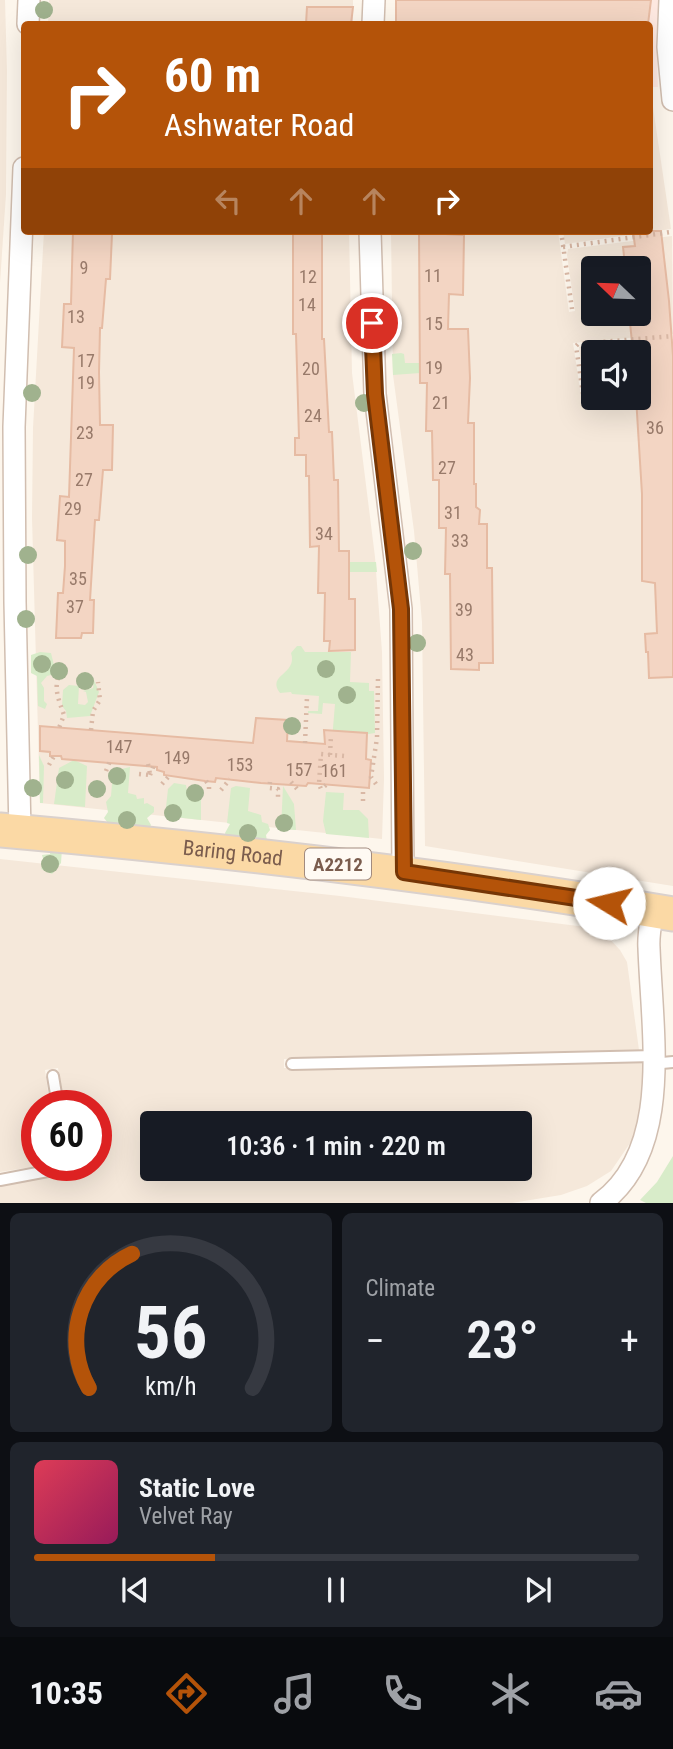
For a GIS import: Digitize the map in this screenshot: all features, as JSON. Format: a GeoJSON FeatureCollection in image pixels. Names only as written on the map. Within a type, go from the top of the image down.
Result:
{"type":"FeatureCollection","features":[{"type":"Feature","properties":{"kind":"main road","name":"Baring Road"},"geometry":{"type":"LineString","coordinates":[[10,831],[194,848],[404,872],[663,912]]}},
{"type":"Feature","properties":{"kind":"street"},"geometry":{"type":"LineString","coordinates":[[28,21],[29,0]]}},
{"type":"Feature","properties":{"kind":"street"},"geometry":{"type":"LineString","coordinates":[[373,21],[374,0]]}},
{"type":"Feature","properties":{"kind":"street"},"geometry":{"type":"LineString","coordinates":[[670,0],[668,47],[673,100]]}},
{"type":"Feature","properties":{"kind":"street"},"geometry":{"type":"LineString","coordinates":[[10,831],[15,602],[7,426],[21,214]]}},
{"type":"Feature","properties":{"kind":"street"},"geometry":{"type":"LineString","coordinates":[[370,235],[375,394],[401,609],[404,872]]}},
{"type":"Feature","properties":{"kind":"street"},"geometry":{"type":"LineString","coordinates":[[601,1203],[612,1198],[640,1172],[661,1130],[666,1060],[649,946],[663,912]]}},
{"type":"Feature","properties":{"kind":"lane"},"geometry":{"type":"LineString","coordinates":[[292,1064],[666,1060]]}},
{"type":"Feature","properties":{"kind":"lane"},"geometry":{"type":"LineString","coordinates":[[53,1076],[55,1090]]}},
{"type":"Feature","properties":{"kind":"lane"},"geometry":{"type":"LineString","coordinates":[[0,1180],[21,1176]]}},
{"type":"Feature","properties":{"kind":"path"},"geometry":{"type":"LineString","coordinates":[[653,234],[671,232]]}},
{"type":"Feature","properties":{"kind":"path"},"geometry":{"type":"LineString","coordinates":[[562,235],[572,309]]}},
{"type":"Feature","properties":{"kind":"path"},"geometry":{"type":"LineString","coordinates":[[563,247],[649,235]]}},
{"type":"Feature","properties":{"kind":"path"},"geometry":{"type":"LineString","coordinates":[[626,340],[673,336]]}},
{"type":"Feature","properties":{"kind":"path"},"geometry":{"type":"LineString","coordinates":[[581,344],[576,346],[581,380]]}},
{"type":"Feature","properties":{"kind":"path"},"geometry":{"type":"LineString","coordinates":[[376,784],[372,778],[377,738],[378,673]]}},
{"type":"Feature","properties":{"kind":"path"},"geometry":{"type":"LineString","coordinates":[[58,678],[56,684],[59,705],[64,715],[59,728]]}},
{"type":"Feature","properties":{"kind":"path"},"geometry":{"type":"LineString","coordinates":[[91,730],[93,711],[100,700],[98,682]]}},
{"type":"Feature","properties":{"kind":"path"},"geometry":{"type":"LineString","coordinates":[[305,743],[306,700]]}},
{"type":"Feature","properties":{"kind":"path"},"geometry":{"type":"LineString","coordinates":[[331,734],[333,756]]}},
{"type":"Feature","properties":{"kind":"path"},"geometry":{"type":"LineString","coordinates":[[326,785],[321,789],[319,784],[321,754],[344,756]]}},
{"type":"Feature","properties":{"kind":"path"},"geometry":{"type":"LineString","coordinates":[[49,765],[54,756]]}},
{"type":"Feature","properties":{"kind":"path"},"geometry":{"type":"LineString","coordinates":[[106,771],[110,761]]}},
{"type":"Feature","properties":{"kind":"path"},"geometry":{"type":"LineString","coordinates":[[139,774],[150,775],[151,764]]}},
{"type":"Feature","properties":{"kind":"path"},"geometry":{"type":"LineString","coordinates":[[162,784],[169,776]]}},
{"type":"Feature","properties":{"kind":"path"},"geometry":{"type":"LineString","coordinates":[[221,790],[230,779]]}},
{"type":"Feature","properties":{"kind":"path"},"geometry":{"type":"LineString","coordinates":[[205,781],[209,789]]}},
{"type":"Feature","properties":{"kind":"path"},"geometry":{"type":"LineString","coordinates":[[270,782],[270,788],[278,789],[278,797]]}},
{"type":"Feature","properties":{"kind":"path"},"geometry":{"type":"LineString","coordinates":[[291,782],[298,790]]}},
{"type":"Feature","properties":{"kind":"path"},"geometry":{"type":"LineString","coordinates":[[363,788],[363,801]]}},
{"type":"Feature","properties":{"kind":"shaded area"},"geometry":{"type":"Polygon","coordinates":[[[0,0],[5,0],[7,71],[6,194],[0,283],[0,0]]]}},
{"type":"Feature","properties":{"kind":"shaded area"},"geometry":{"type":"Polygon","coordinates":[[[49,0],[353,0],[353,21],[48,21],[49,0]]]}},
{"type":"Feature","properties":{"kind":"shaded area"},"geometry":{"type":"Polygon","coordinates":[[[630,0],[659,0],[656,35],[658,87],[653,87],[653,21],[628,21],[630,0]]]}},
{"type":"Feature","properties":{"kind":"shaded area"},"geometry":{"type":"Polygon","coordinates":[[[653,107],[671,229],[653,232],[653,107]]]}},
{"type":"Feature","properties":{"kind":"shaded area"},"geometry":{"type":"Polygon","coordinates":[[[44,235],[349,235],[352,373],[375,557],[382,652],[382,839],[40,803],[32,518],[33,428],[44,235]]]}},
{"type":"Feature","properties":{"kind":"shaded area"},"geometry":{"type":"Polygon","coordinates":[[[391,235],[559,235],[569,312],[575,311],[568,249],[672,236],[673,334],[581,340],[581,342],[573,343],[581,410],[651,410],[651,341],[673,339],[673,886],[425,846],[422,622],[414,531],[393,375],[391,235]]]}},
{"type":"Feature","properties":{"kind":"shaded area"},"geometry":{"type":"Polygon","coordinates":[[[564,235],[629,235],[565,244],[564,235]]]}},
{"type":"Feature","properties":{"kind":"shaded area"},"geometry":{"type":"Polygon","coordinates":[[[0,859],[340,896],[586,927],[607,936],[627,962],[639,1050],[284,1059],[284,1068],[643,1061],[644,1110],[639,1130],[611,1171],[587,1186],[561,1195],[512,1203],[0,1203],[0,1185],[23,1181],[112,1181],[112,1090],[61,1090],[58,1068],[45,1070],[48,1090],[21,1090],[21,1169],[0,1172],[0,859]]]}},
{"type":"Feature","properties":{"kind":"green space"},"geometry":{"type":"Polygon","coordinates":[[[392,354],[404,354],[405,363],[420,363],[420,373],[393,375],[392,354]]]}},
{"type":"Feature","properties":{"kind":"green space"},"geometry":{"type":"Polygon","coordinates":[[[349,562],[376,562],[377,572],[349,572],[349,562]]]}},
{"type":"Feature","properties":{"kind":"green space"},"geometry":{"type":"Polygon","coordinates":[[[297,646],[301,646],[305,652],[351,652],[350,682],[369,683],[369,691],[374,691],[375,733],[332,740],[335,704],[323,703],[322,714],[308,713],[318,711],[319,696],[280,693],[277,682],[290,666],[291,653],[297,646]]]}},
{"type":"Feature","properties":{"kind":"green space"},"geometry":{"type":"Polygon","coordinates":[[[51,653],[54,665],[51,675],[41,683],[47,704],[45,709],[38,706],[37,676],[31,673],[31,655],[51,653]]]}},
{"type":"Feature","properties":{"kind":"green space"},"geometry":{"type":"Polygon","coordinates":[[[94,680],[99,692],[90,716],[67,718],[62,706],[63,690],[69,685],[79,686],[78,704],[85,705],[88,702],[86,692],[83,691],[93,688],[94,680]]]}},
{"type":"Feature","properties":{"kind":"green space"},"geometry":{"type":"Polygon","coordinates":[[[39,755],[44,766],[43,803],[40,803],[39,755]]]}},
{"type":"Feature","properties":{"kind":"green space"},"geometry":{"type":"Polygon","coordinates":[[[74,760],[87,766],[85,807],[54,804],[59,768],[74,760]]]}},
{"type":"Feature","properties":{"kind":"green space"},"geometry":{"type":"Polygon","coordinates":[[[130,767],[128,793],[136,795],[137,799],[144,798],[144,804],[154,807],[154,812],[147,818],[151,825],[149,829],[107,827],[108,823],[104,818],[108,812],[106,802],[111,796],[113,771],[130,767]]]}},
{"type":"Feature","properties":{"kind":"green space"},"geometry":{"type":"Polygon","coordinates":[[[174,783],[186,785],[187,791],[201,793],[201,820],[165,816],[168,789],[174,783]]]}},
{"type":"Feature","properties":{"kind":"green space"},"geometry":{"type":"Polygon","coordinates":[[[283,786],[294,804],[296,830],[281,829],[283,786]]]}},
{"type":"Feature","properties":{"kind":"green space"},"geometry":{"type":"Polygon","coordinates":[[[231,788],[250,788],[248,811],[261,815],[262,822],[268,824],[270,830],[266,835],[267,841],[226,838],[225,833],[230,824],[227,823],[231,788]]]}},
{"type":"Feature","properties":{"kind":"green space"},"geometry":{"type":"Polygon","coordinates":[[[326,792],[344,793],[343,810],[359,810],[368,819],[369,838],[326,834],[323,821],[326,792]]]}},
{"type":"Feature","properties":{"kind":"green space"},"geometry":{"type":"Polygon","coordinates":[[[51,849],[62,849],[61,863],[52,874],[41,869],[44,862],[42,855],[50,854],[51,849]]]}},
{"type":"Feature","properties":{"kind":"green space"},"geometry":{"type":"Polygon","coordinates":[[[673,1156],[673,1203],[646,1203],[640,1200],[657,1182],[673,1156]]]}},
{"type":"Feature","properties":{"kind":"building"},"geometry":{"type":"Polygon","coordinates":[[[396,0],[651,0],[648,21],[396,21],[396,0]]]}},
{"type":"Feature","properties":{"kind":"building"},"geometry":{"type":"Polygon","coordinates":[[[307,7],[353,7],[351,21],[306,21],[307,7]]]}},
{"type":"Feature","properties":{"kind":"building"},"geometry":{"type":"Polygon","coordinates":[[[653,231],[661,231],[673,356],[673,677],[649,678],[645,634],[657,633],[655,583],[642,581],[642,494],[637,410],[651,410],[651,340],[632,340],[630,326],[651,326],[651,256],[624,256],[623,247],[635,246],[634,235],[653,235],[653,231]]]}},
{"type":"Feature","properties":{"kind":"building"},"geometry":{"type":"Polygon","coordinates":[[[73,235],[112,235],[110,279],[106,279],[100,328],[99,372],[100,425],[113,425],[112,470],[103,470],[99,520],[95,520],[90,600],[94,600],[93,633],[82,633],[81,638],[56,638],[58,593],[63,593],[65,566],[65,541],[57,540],[60,496],[69,497],[74,348],[62,347],[64,304],[71,304],[73,235]]]}},
{"type":"Feature","properties":{"kind":"building"},"geometry":{"type":"Polygon","coordinates":[[[293,235],[322,235],[322,339],[329,432],[332,432],[334,480],[338,480],[339,551],[349,551],[349,599],[355,599],[355,650],[329,651],[330,641],[324,641],[325,593],[318,593],[319,546],[310,547],[306,455],[295,455],[295,438],[299,438],[296,334],[293,334],[293,235]]]}},
{"type":"Feature","properties":{"kind":"building"},"geometry":{"type":"Polygon","coordinates":[[[419,235],[464,235],[463,295],[449,294],[448,329],[468,329],[468,423],[474,423],[476,507],[480,510],[479,524],[487,524],[487,568],[492,568],[493,663],[479,663],[479,670],[451,669],[450,574],[445,574],[446,528],[439,528],[439,480],[433,480],[432,431],[426,431],[427,383],[420,383],[419,235]]]}},
{"type":"Feature","properties":{"kind":"building"},"geometry":{"type":"Polygon","coordinates":[[[256,718],[288,720],[287,741],[325,744],[324,730],[367,733],[366,759],[371,760],[369,788],[308,783],[306,786],[216,778],[215,782],[205,781],[164,775],[157,767],[62,759],[61,756],[50,756],[50,752],[40,751],[40,726],[253,743],[256,718]]]}},
{"type":"Feature","properties":{"kind":"route"},"geometry":{"type":"LineString","coordinates":[[372,323],[375,394],[401,609],[404,872],[609,903]]}}]}
